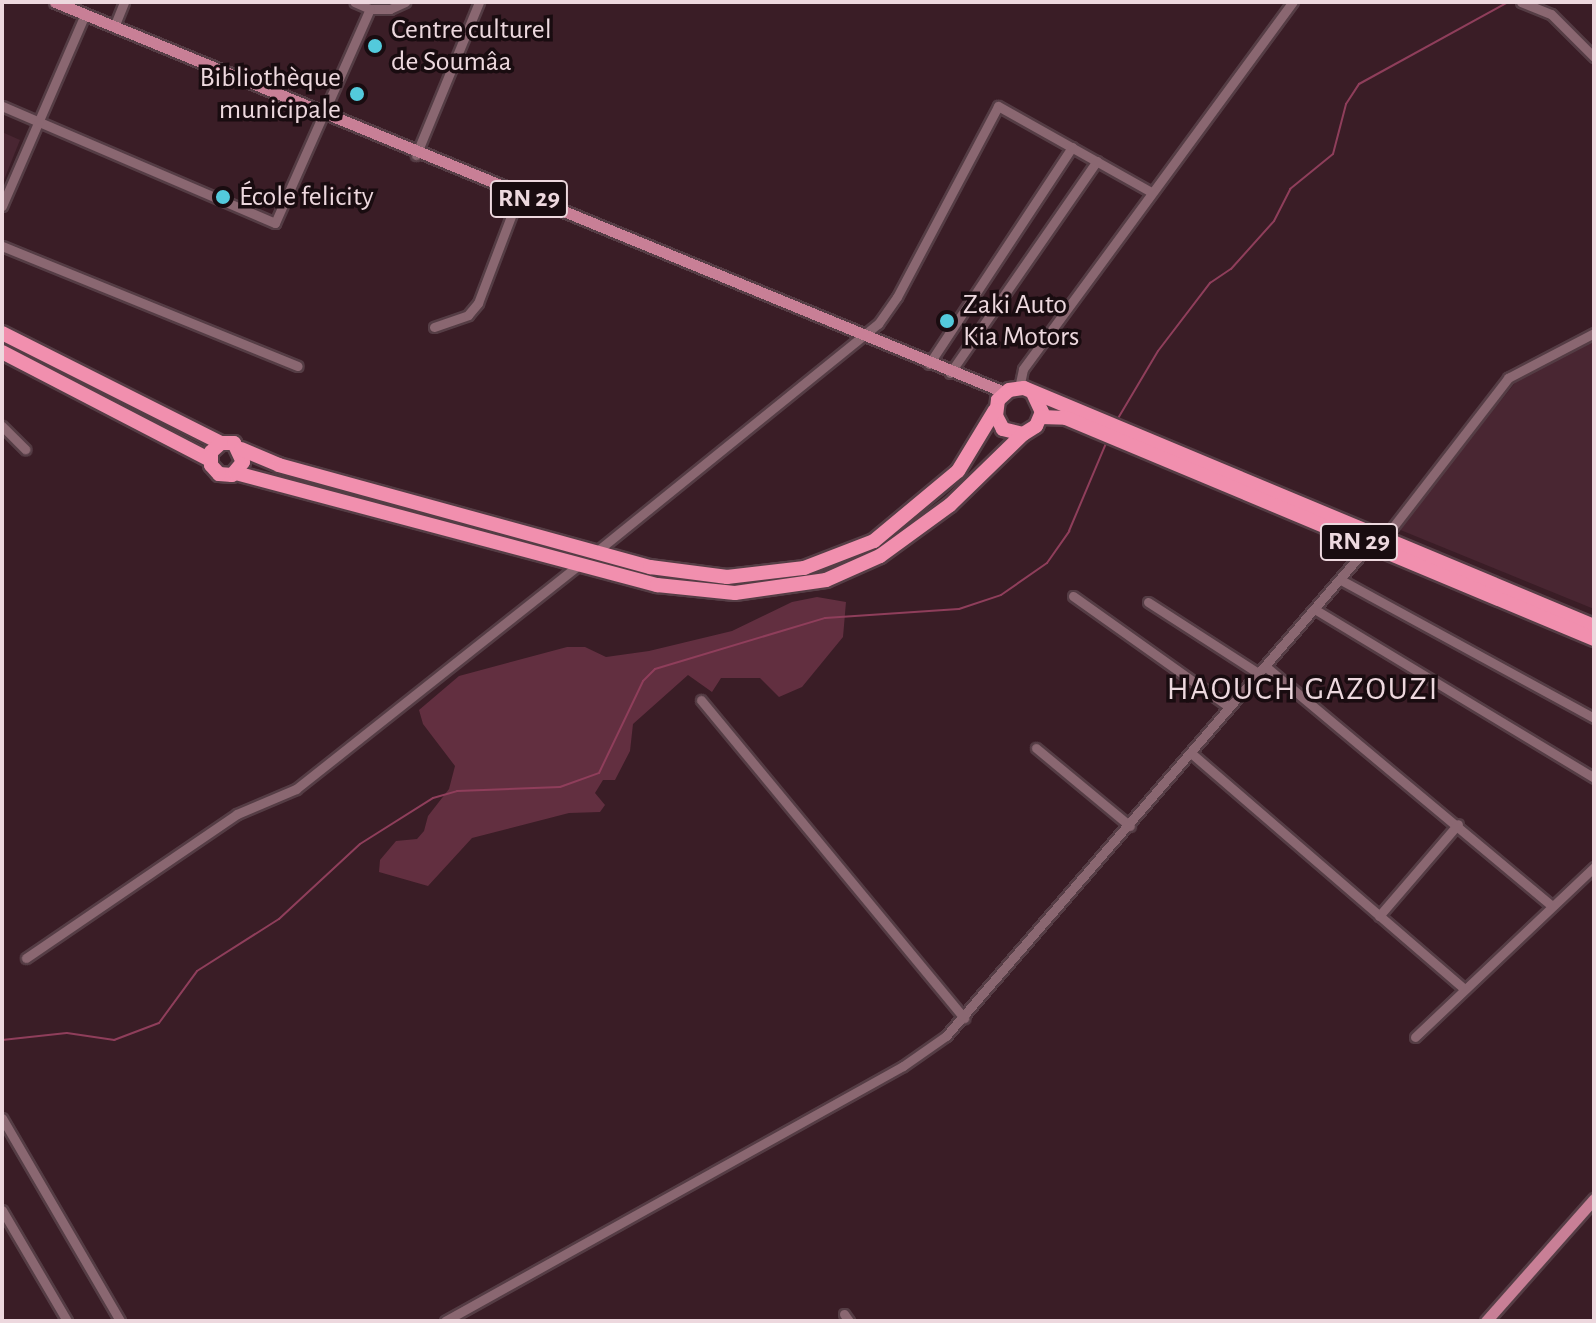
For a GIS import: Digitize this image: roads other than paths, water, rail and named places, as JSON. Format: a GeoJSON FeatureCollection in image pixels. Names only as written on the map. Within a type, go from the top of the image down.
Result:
{"type":"FeatureCollection","features":[{"type":"Feature","properties":{"kind":"highway"},"geometry":{"type":"LineString","coordinates":[[2,333],[221,443],[279,465],[650,567],[727,577],[766,575],[843,556],[900,523],[958,471],[995,410],[1019,391]]}},
{"type":"Feature","properties":{"kind":"highway"},"geometry":{"type":"LineString","coordinates":[[2,352],[210,460],[219,474],[236,473],[580,564],[706,592],[763,592],[826,580],[880,556],[923,527],[1041,417],[1019,391]]}},
{"type":"Feature","properties":{"kind":"highway"},"geometry":{"type":"LineString","coordinates":[[1019,391],[1102,427]]}},
{"type":"Feature","properties":{"kind":"highway"},"geometry":{"type":"LineString","coordinates":[[995,410],[1003,429],[1023,434]]}},
{"type":"Feature","properties":{"kind":"highway","name":"RN 29"},"geometry":{"type":"LineString","coordinates":[[1041,417],[1060,416],[1125,436],[1368,546],[1594,639]]}},
{"type":"Feature","properties":{"kind":"highway"},"geometry":{"type":"LineString","coordinates":[[1125,436],[1386,536],[1594,626]]}},
{"type":"Feature","properties":{"kind":"highway"},"geometry":{"type":"LineString","coordinates":[[210,460],[221,443]]}},
{"type":"Feature","properties":{"kind":"highway"},"geometry":{"type":"LineString","coordinates":[[236,473],[243,462],[241,449]]}},
{"type":"Feature","properties":{"kind":"main road","name":"RN 29"},"geometry":{"type":"LineString","coordinates":[[58,3],[416,155],[950,373],[1019,391]]}},
{"type":"Feature","properties":{"kind":"main road"},"geometry":{"type":"LineString","coordinates":[[1486,1321],[1594,1199]]}},
{"type":"Feature","properties":{"kind":"street"},"geometry":{"type":"LineString","coordinates":[[114,27],[124,2]]}},
{"type":"Feature","properties":{"kind":"street"},"geometry":{"type":"LineString","coordinates":[[354,2],[370,9],[390,9],[405,2]]}},
{"type":"Feature","properties":{"kind":"street"},"geometry":{"type":"LineString","coordinates":[[416,155],[479,2]]}},
{"type":"Feature","properties":{"kind":"street"},"geometry":{"type":"LineString","coordinates":[[1019,391],[1023,369],[1293,2]]}},
{"type":"Feature","properties":{"kind":"street"},"geometry":{"type":"LineString","coordinates":[[1521,2],[1551,14],[1594,57]]}},
{"type":"Feature","properties":{"kind":"street"},"geometry":{"type":"LineString","coordinates":[[2,106],[275,223],[326,116],[370,9]]}},
{"type":"Feature","properties":{"kind":"street"},"geometry":{"type":"LineString","coordinates":[[2,206],[85,14]]}},
{"type":"Feature","properties":{"kind":"street"},"geometry":{"type":"LineString","coordinates":[[596,552],[866,337],[897,297],[995,108],[1004,106],[1151,192]]}},
{"type":"Feature","properties":{"kind":"street"},"geometry":{"type":"LineString","coordinates":[[929,364],[1072,147]]}},
{"type":"Feature","properties":{"kind":"street"},"geometry":{"type":"LineString","coordinates":[[950,373],[1097,161]]}},
{"type":"Feature","properties":{"kind":"street"},"geometry":{"type":"LineString","coordinates":[[434,327],[468,315],[478,303],[519,195]]}},
{"type":"Feature","properties":{"kind":"street"},"geometry":{"type":"LineString","coordinates":[[2,246],[298,366]]}},
{"type":"Feature","properties":{"kind":"street"},"geometry":{"type":"LineString","coordinates":[[1386,536],[1508,378],[1594,333]]}},
{"type":"Feature","properties":{"kind":"street"},"geometry":{"type":"LineString","coordinates":[[2,426],[25,449]]}},
{"type":"Feature","properties":{"kind":"street"},"geometry":{"type":"LineString","coordinates":[[445,1321],[903,1066],[964,1018],[1368,546]]}},
{"type":"Feature","properties":{"kind":"street"},"geometry":{"type":"LineString","coordinates":[[26,958],[237,814],[296,789],[580,564]]}},
{"type":"Feature","properties":{"kind":"street"},"geometry":{"type":"LineString","coordinates":[[1341,580],[1594,718]]}},
{"type":"Feature","properties":{"kind":"street"},"geometry":{"type":"LineString","coordinates":[[1073,596],[1229,707]]}},
{"type":"Feature","properties":{"kind":"street"},"geometry":{"type":"LineString","coordinates":[[1148,602],[1261,670],[1458,824],[1551,905]]}},
{"type":"Feature","properties":{"kind":"street"},"geometry":{"type":"LineString","coordinates":[[1316,610],[1594,778]]}},
{"type":"Feature","properties":{"kind":"street"},"geometry":{"type":"LineString","coordinates":[[701,700],[964,1018]]}},
{"type":"Feature","properties":{"kind":"street"},"geometry":{"type":"LineString","coordinates":[[1036,748],[1130,826]]}},
{"type":"Feature","properties":{"kind":"street"},"geometry":{"type":"LineString","coordinates":[[1191,753],[1464,989]]}},
{"type":"Feature","properties":{"kind":"street"},"geometry":{"type":"LineString","coordinates":[[1379,916],[1458,824]]}},
{"type":"Feature","properties":{"kind":"street"},"geometry":{"type":"LineString","coordinates":[[1415,1037],[1594,867]]}},
{"type":"Feature","properties":{"kind":"street"},"geometry":{"type":"LineString","coordinates":[[2,1118],[120,1321]]}},
{"type":"Feature","properties":{"kind":"street"},"geometry":{"type":"LineString","coordinates":[[2,1210],[67,1321]]}},
{"type":"Feature","properties":{"kind":"waterway"},"geometry":{"type":"LineString","coordinates":[[1117,420],[1158,351],[1210,283],[1231,269],[1274,221],[1290,189],[1333,154],[1346,104],[1359,84],[1508,2]]}},
{"type":"Feature","properties":{"kind":"waterway"},"geometry":{"type":"LineString","coordinates":[[2,1040],[67,1033],[114,1040],[159,1023],[197,971],[279,919],[360,844],[433,798],[457,791],[560,787],[599,773],[643,681],[655,669],[825,618],[959,609],[1001,595],[1047,563],[1069,531],[1107,441]]}},
{"type":"Feature","properties":{"kind":"place","name":"Centre culturel de Soumâa"},"geometry":{"type":"Point","coordinates":[375,46]}},
{"type":"Feature","properties":{"kind":"place","name":"Bibliothèque municipale"},"geometry":{"type":"Point","coordinates":[357,94]}},
{"type":"Feature","properties":{"kind":"place","name":"École felicity"},"geometry":{"type":"Point","coordinates":[223,197]}},
{"type":"Feature","properties":{"kind":"place","name":"Zaki Auto Kia Motors"},"geometry":{"type":"Point","coordinates":[947,321]}},
{"type":"Feature","properties":{"kind":"district","name":"HAOUCH GAZOUZI"},"geometry":{"type":"Point","coordinates":[1303,689]}}]}
